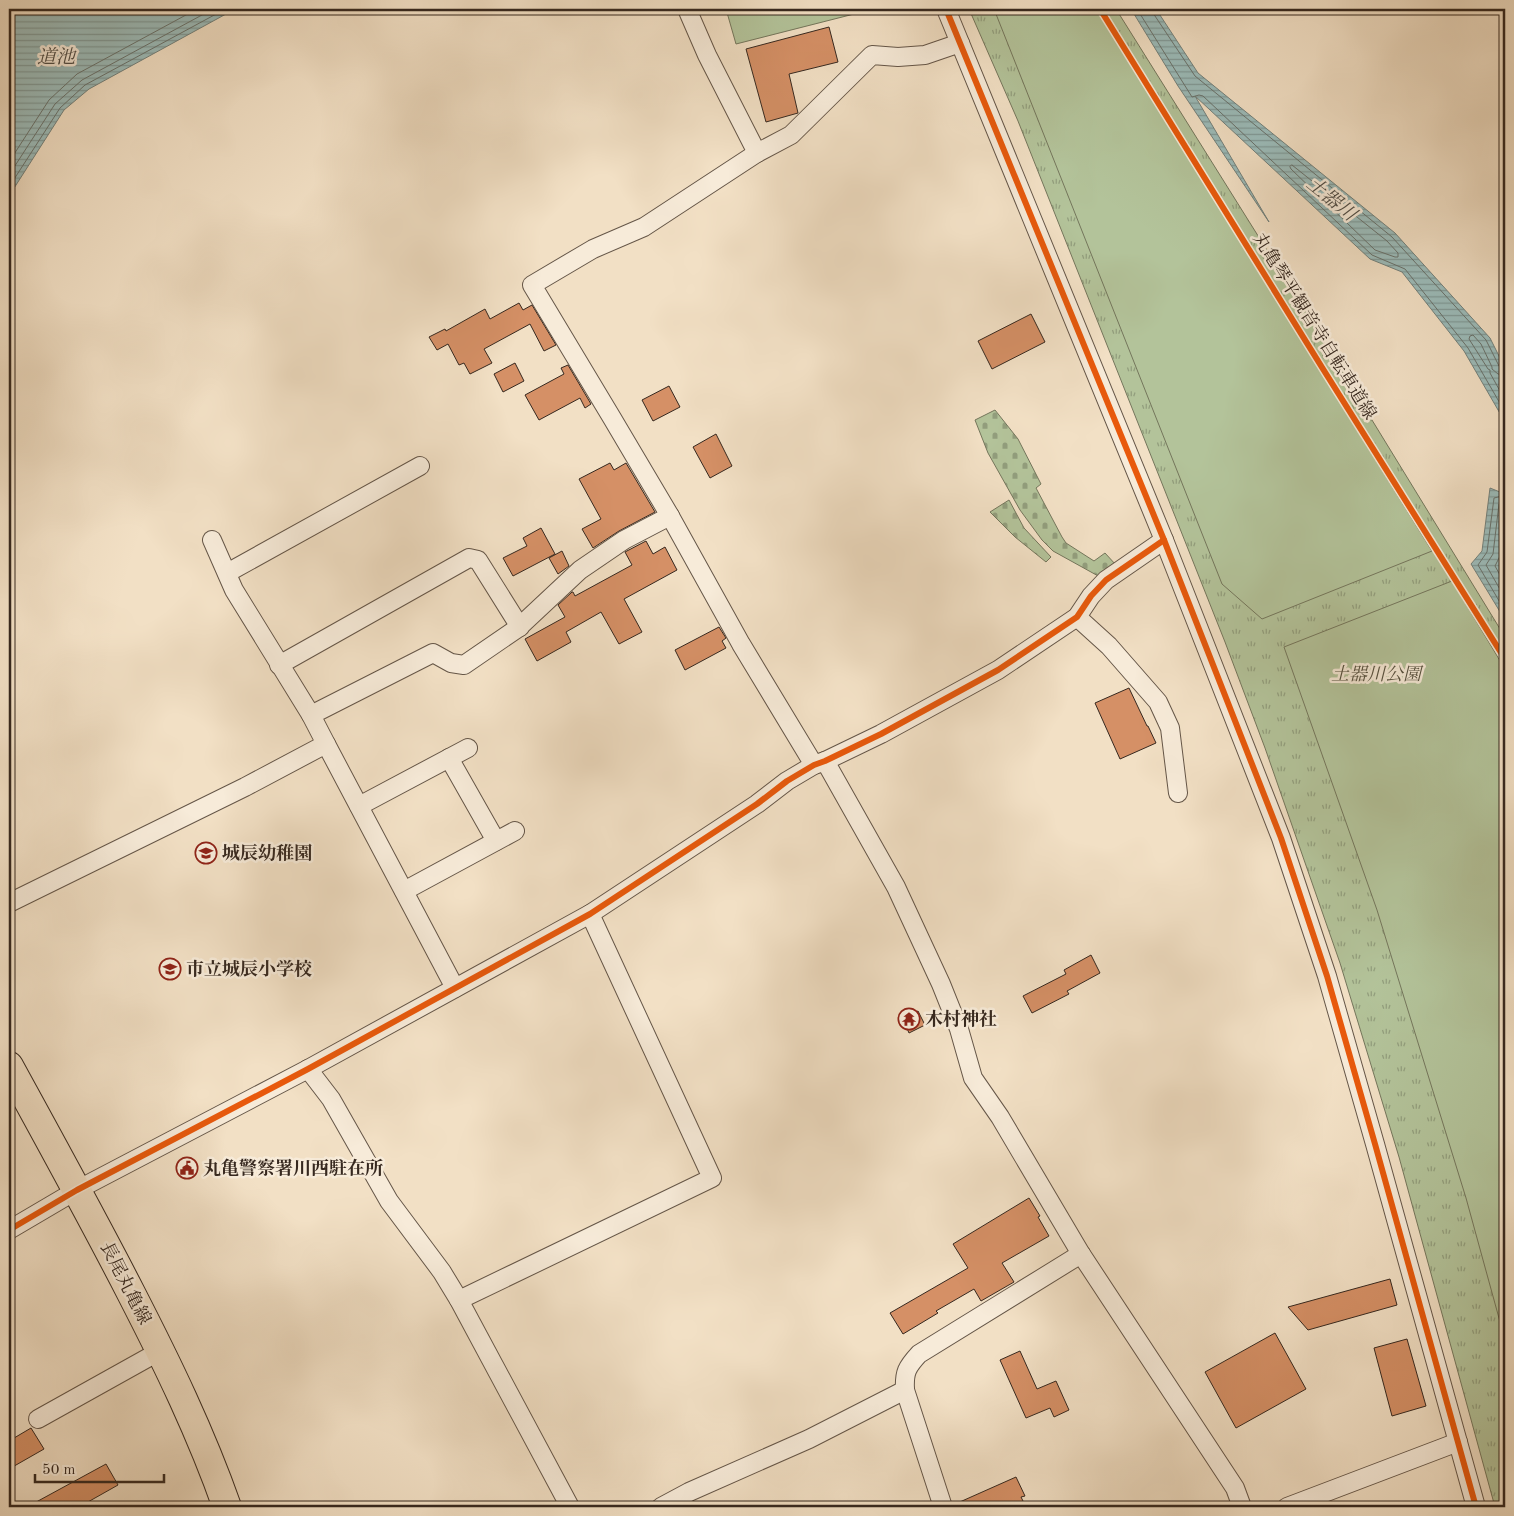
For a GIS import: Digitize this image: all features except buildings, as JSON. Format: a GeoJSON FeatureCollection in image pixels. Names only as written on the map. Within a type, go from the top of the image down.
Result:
{"type":"FeatureCollection","features":[{"type":"Feature","properties":{"kind":"main road","name":"長尾丸亀線"},"geometry":{"type":"LineString","coordinates":[[9,1066],[77,1190],[160,1351],[192,1418],[228,1507]]}},
{"type":"Feature","properties":{"kind":"street"},"geometry":{"type":"LineString","coordinates":[[686,9],[707,56],[757,153]]}},
{"type":"Feature","properties":{"kind":"street"},"geometry":{"type":"LineString","coordinates":[[946,9],[1164,540],[1281,838],[1327,976],[1376,1144],[1476,1507]]}},
{"type":"Feature","properties":{"kind":"street"},"geometry":{"type":"LineString","coordinates":[[960,43],[925,55],[872,56],[791,135],[757,153],[644,227],[593,250],[532,285],[670,516],[741,644],[820,763],[896,886],[959,1029],[973,1078],[1000,1117],[1081,1254],[1235,1488],[1242,1507]]}},
{"type":"Feature","properties":{"kind":"street"},"geometry":{"type":"LineString","coordinates":[[227,573],[420,466]]}},
{"type":"Feature","properties":{"kind":"street"},"geometry":{"type":"LineString","coordinates":[[311,715],[433,653],[451,663],[464,665],[520,627],[580,570],[624,540],[670,516]]}},
{"type":"Feature","properties":{"kind":"street"},"geometry":{"type":"LineString","coordinates":[[212,540],[234,590],[311,715],[455,988]]}},
{"type":"Feature","properties":{"kind":"street"},"geometry":{"type":"LineString","coordinates":[[9,1230],[77,1190],[308,1069],[590,914],[757,804],[787,781],[881,734],[998,670],[1077,617],[1091,596],[1106,580],[1164,540]]}},
{"type":"Feature","properties":{"kind":"street"},"geometry":{"type":"LineString","coordinates":[[280,665],[469,558],[478,560],[520,627]]}},
{"type":"Feature","properties":{"kind":"street"},"geometry":{"type":"LineString","coordinates":[[1077,617],[1109,646],[1158,702],[1170,728],[1178,793]]}},
{"type":"Feature","properties":{"kind":"street"},"geometry":{"type":"LineString","coordinates":[[9,903],[326,744]]}},
{"type":"Feature","properties":{"kind":"street"},"geometry":{"type":"LineString","coordinates":[[359,806],[468,748]]}},
{"type":"Feature","properties":{"kind":"street"},"geometry":{"type":"LineString","coordinates":[[449,758],[496,841]]}},
{"type":"Feature","properties":{"kind":"street"},"geometry":{"type":"LineString","coordinates":[[404,891],[515,831]]}},
{"type":"Feature","properties":{"kind":"street"},"geometry":{"type":"LineString","coordinates":[[460,1300],[712,1178],[590,914]]}},
{"type":"Feature","properties":{"kind":"street"},"geometry":{"type":"LineString","coordinates":[[308,1069],[330,1099],[389,1201],[442,1272],[460,1300],[570,1507]]}},
{"type":"Feature","properties":{"kind":"street"},"geometry":{"type":"LineString","coordinates":[[943,1507],[905,1390],[904,1375],[910,1364],[919,1354],[1081,1254]]}},
{"type":"Feature","properties":{"kind":"street"},"geometry":{"type":"LineString","coordinates":[[38,1419],[160,1351]]}},
{"type":"Feature","properties":{"kind":"street"},"geometry":{"type":"LineString","coordinates":[[661,1507],[689,1492],[809,1439],[905,1390]]}},
{"type":"Feature","properties":{"kind":"street"},"geometry":{"type":"LineString","coordinates":[[1287,1507],[1458,1442]]}},
{"type":"Feature","properties":{"kind":"green space"},"geometry":{"type":"Polygon","coordinates":[[[726,9],[853,9],[854,14],[736,44],[726,9]]]}},
{"type":"Feature","properties":{"kind":"green space","name":"土器川公園"},"geometry":{"type":"Polygon","coordinates":[[[969,9],[1116,9],[1307,314],[1505,637],[1505,1507],[1495,1507],[1399,1157],[1340,963],[1265,748],[1225,642],[1018,121],[969,9]]]}},
{"type":"Feature","properties":{"kind":"green space"},"geometry":{"type":"Polygon","coordinates":[[[994,9],[1096,9],[1432,551],[1262,619],[1222,584],[994,9]]]}},
{"type":"Feature","properties":{"kind":"green space"},"geometry":{"type":"Polygon","coordinates":[[[995,410],[1018,439],[1041,484],[1036,488],[1066,543],[1094,561],[1105,553],[1116,565],[1100,577],[1053,551],[1042,540],[1020,510],[988,453],[975,420],[995,410]]]}},
{"type":"Feature","properties":{"kind":"green space"},"geometry":{"type":"Polygon","coordinates":[[[1009,500],[1024,528],[1051,557],[1046,562],[1015,537],[990,512],[1009,500]]]}},
{"type":"Feature","properties":{"kind":"green space"},"geometry":{"type":"Polygon","coordinates":[[[1452,581],[1505,669],[1505,1340],[1466,1198],[1377,910],[1284,647],[1452,581]]]}},
{"type":"Feature","properties":{"kind":"water","name":"道池"},"geometry":{"type":"Polygon","coordinates":[[[9,9],[223,9],[226,14],[89,89],[64,110],[9,196],[9,9]]]}},
{"type":"Feature","properties":{"kind":"water","name":"土器川"},"geometry":{"type":"Polygon","coordinates":[[[1131,9],[1156,9],[1198,73],[1395,233],[1490,338],[1505,368],[1505,422],[1464,351],[1402,272],[1370,259],[1195,96],[1269,222],[1178,86],[1131,9]]]}},
{"type":"Feature","properties":{"kind":"water"},"geometry":{"type":"Polygon","coordinates":[[[1505,481],[1505,620],[1471,564],[1482,551],[1490,488],[1500,492],[1505,481]]]}},
{"type":"Feature","properties":{"kind":"cycle path"},"geometry":{"type":"LineString","coordinates":[[946,9],[1164,540],[1281,838],[1327,976],[1476,1507]]}},
{"type":"Feature","properties":{"kind":"cycle path","name":"丸亀琴平観音寺自転車道線"},"geometry":{"type":"LineString","coordinates":[[1100,9],[1505,659]]}},
{"type":"Feature","properties":{"kind":"cycle path"},"geometry":{"type":"LineString","coordinates":[[9,1230],[77,1190],[308,1069],[590,914],[757,804],[787,781],[814,765],[881,734],[998,670],[1077,617],[1091,596],[1106,580],[1164,540]]}},
{"type":"Feature","properties":{"kind":"place","name":"城辰幼稚園"},"geometry":{"type":"Point","coordinates":[206,853]}},
{"type":"Feature","properties":{"kind":"place","name":"市立城辰小学校"},"geometry":{"type":"Point","coordinates":[170,969]}},
{"type":"Feature","properties":{"kind":"place","name":"木村神社"},"geometry":{"type":"Point","coordinates":[909,1019]}},
{"type":"Feature","properties":{"kind":"place","name":"丸亀警察署川西駐在所"},"geometry":{"type":"Point","coordinates":[187,1168]}}]}
